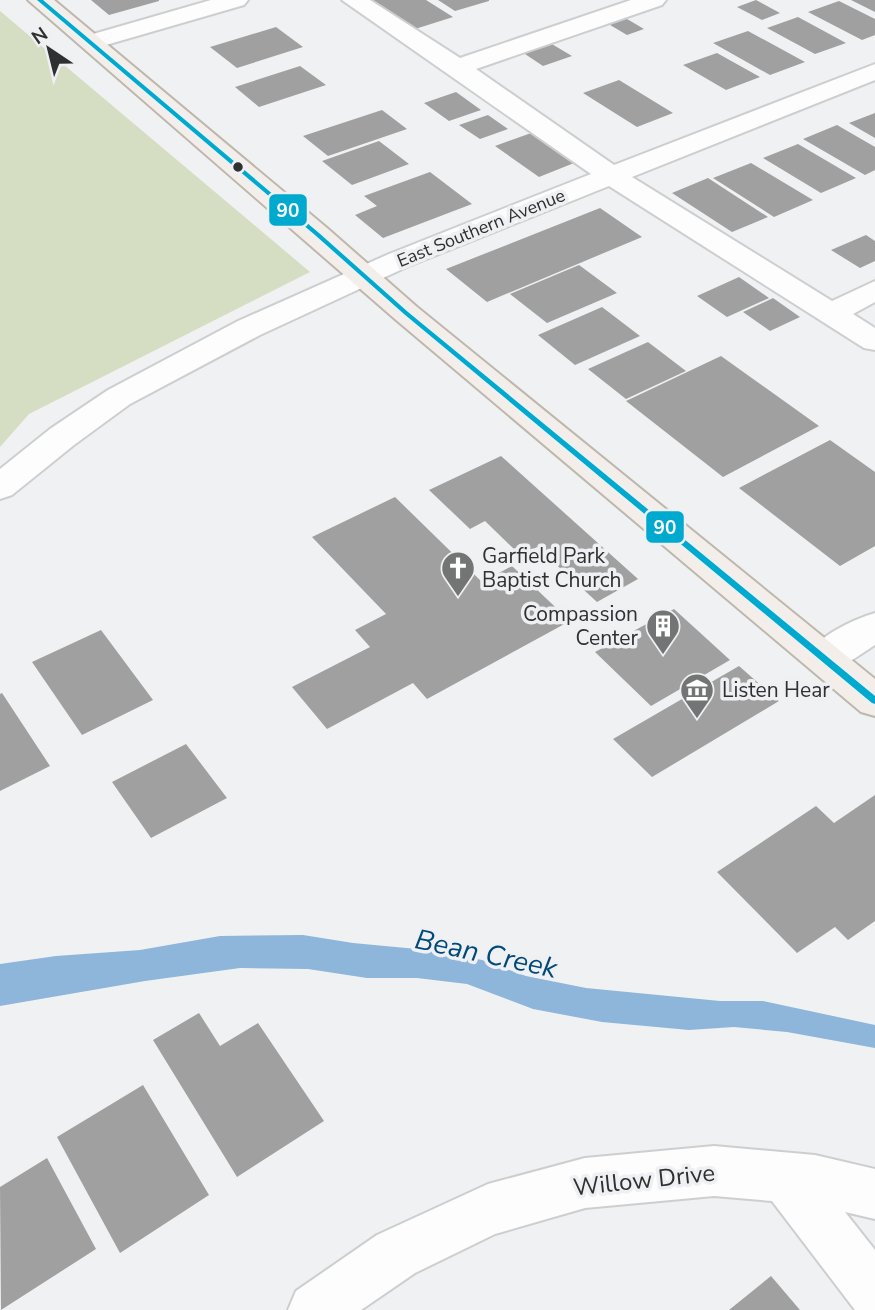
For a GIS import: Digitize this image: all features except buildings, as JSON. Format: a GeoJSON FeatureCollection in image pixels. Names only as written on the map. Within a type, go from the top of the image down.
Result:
{"type":"FeatureCollection","features":[{"type":"Feature","properties":{"kind":"main road"},"geometry":{"type":"LineString","coordinates":[[40,0],[363,275],[875,701]]}},
{"type":"Feature","properties":{"kind":"street"},"geometry":{"type":"LineString","coordinates":[[90,42],[236,0]]}},
{"type":"Feature","properties":{"kind":"street"},"geometry":{"type":"LineString","coordinates":[[354,0],[457,67],[611,176],[875,341]]}},
{"type":"Feature","properties":{"kind":"street"},"geometry":{"type":"LineString","coordinates":[[457,67],[654,0]]}},
{"type":"Feature","properties":{"kind":"street","name":"East Southern Avenue"},"geometry":{"type":"LineString","coordinates":[[0,487],[62,437],[119,397],[207,348],[363,275],[875,71]]}},
{"type":"Feature","properties":{"kind":"street"},"geometry":{"type":"LineString","coordinates":[[832,313],[875,290]]}},
{"type":"Feature","properties":{"kind":"street"},"geometry":{"type":"LineString","coordinates":[[824,658],[875,627]]}},
{"type":"Feature","properties":{"kind":"street","name":"Willow Drive"},"geometry":{"type":"LineString","coordinates":[[315,1310],[396,1254],[488,1210],[584,1183],[714,1171],[785,1177],[875,1194]]}},
{"type":"Feature","properties":{"kind":"street"},"geometry":{"type":"LineString","coordinates":[[785,1177],[875,1293]]}},
{"type":"Feature","properties":{"kind":"green space"},"geometry":{"type":"Polygon","coordinates":[[[0,11],[310,272],[29,414],[0,447],[0,11]]]}},
{"type":"Feature","properties":{"kind":"water","name":"Bean Creek"},"geometry":{"type":"Polygon","coordinates":[[[303,935],[438,951],[482,960],[526,976],[586,988],[720,1001],[763,1001],[875,1025],[875,1048],[787,1032],[734,1027],[689,1030],[602,1022],[533,1009],[467,984],[417,978],[367,978],[308,969],[240,968],[0,1006],[0,964],[56,956],[140,950],[220,936],[303,935]]]}},
{"type":"Feature","properties":{"kind":"transit line","name":"90"},"geometry":{"type":"LineString","coordinates":[[40,0],[317,234],[406,313],[875,701]]}},
{"type":"Feature","properties":{"kind":"place","name":"Garfield Park Baptist Church"},"geometry":{"type":"Point","coordinates":[458,598]}},
{"type":"Feature","properties":{"kind":"place","name":"Compassion Center"},"geometry":{"type":"Point","coordinates":[663,656]}},
{"type":"Feature","properties":{"kind":"place","name":"Listen Hear"},"geometry":{"type":"Point","coordinates":[697,720]}}]}
